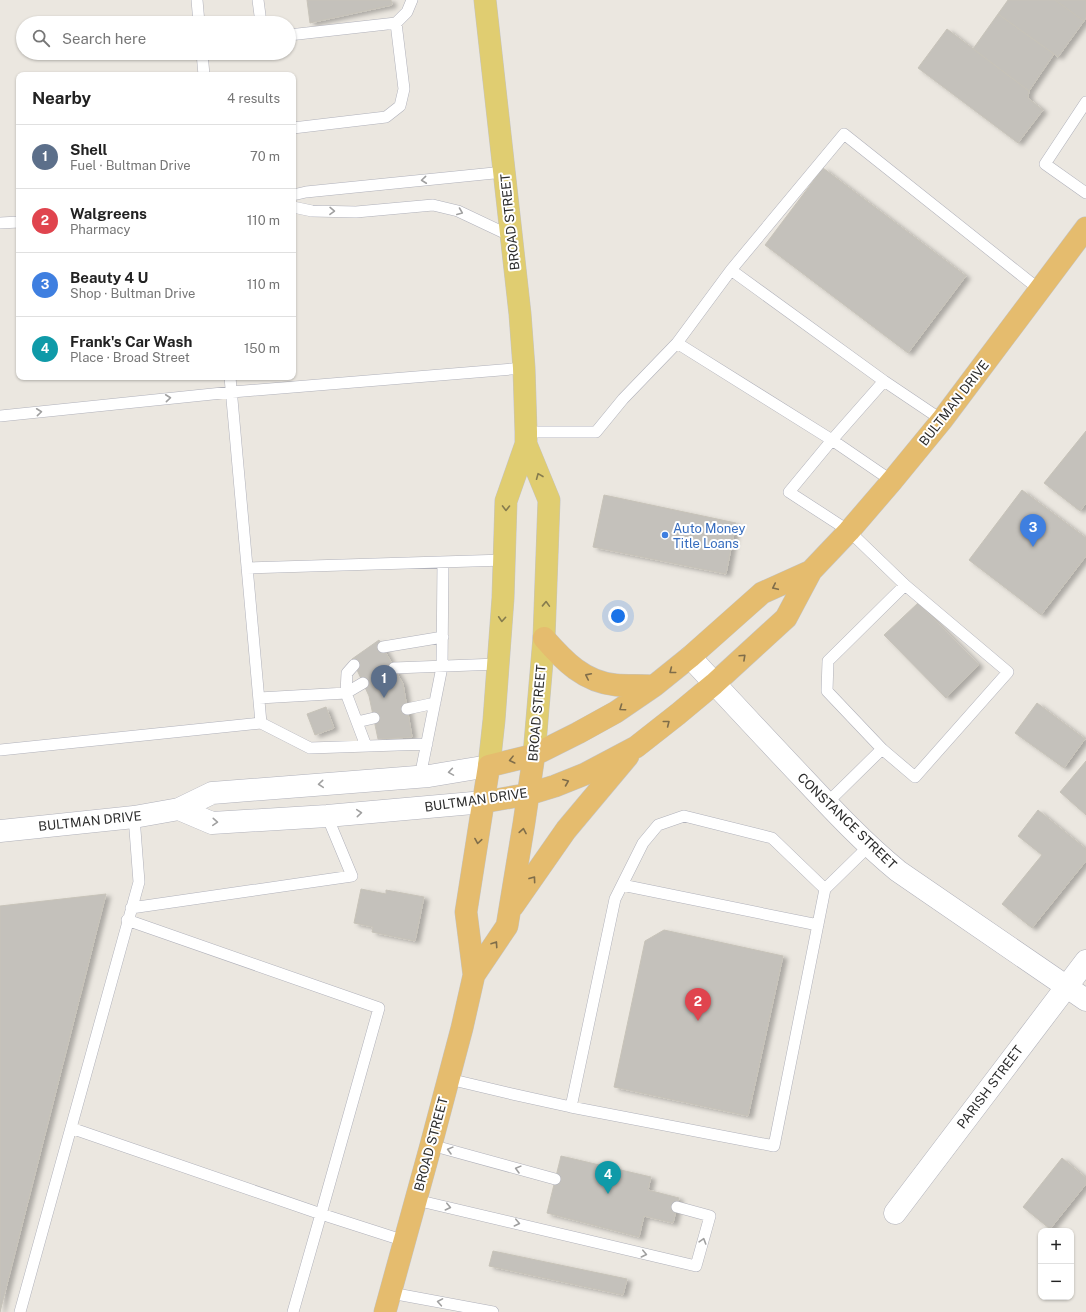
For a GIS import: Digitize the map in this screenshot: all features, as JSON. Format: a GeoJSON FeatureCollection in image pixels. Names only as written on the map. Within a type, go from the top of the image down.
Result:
{"type":"FeatureCollection","features":[{"type":"Feature","properties":{"kind":"highway","name":"BULTMAN DRIVE"},"geometry":{"type":"LineString","coordinates":[[484,802],[529,794],[555,786],[585,774],[636,747],[714,684],[786,618],[811,571],[849,531],[942,420],[1086,228]]}},
{"type":"Feature","properties":{"kind":"highway","name":"BULTMAN DRIVE"},"geometry":{"type":"LineString","coordinates":[[489,766],[534,755],[578,734],[616,712],[654,686],[690,657],[762,594],[811,571]]}},
{"type":"Feature","properties":{"kind":"highway"},"geometry":{"type":"LineString","coordinates":[[544,638],[563,660],[580,672],[598,681],[615,685],[654,686]]}},
{"type":"Feature","properties":{"kind":"highway"},"geometry":{"type":"LineString","coordinates":[[510,911],[566,830],[636,747]]}},
{"type":"Feature","properties":{"kind":"highway","name":"BROAD STREET"},"geometry":{"type":"LineString","coordinates":[[388,1302],[432,1145],[474,975],[507,926],[534,755]]}},
{"type":"Feature","properties":{"kind":"highway","name":"BROAD STREET"},"geometry":{"type":"LineString","coordinates":[[474,975],[466,912],[489,766]]}},
{"type":"Feature","properties":{"kind":"main road","name":"BROAD STREET"},"geometry":{"type":"LineString","coordinates":[[485,0],[520,314],[524,368],[526,438],[548,500],[544,638],[534,755]]}},
{"type":"Feature","properties":{"kind":"main road","name":"BROAD STREET"},"geometry":{"type":"LineString","coordinates":[[489,766],[504,598],[506,501],[526,438]]}},
{"type":"Feature","properties":{"kind":"street","name":"CONSTANCE STREET"},"geometry":{"type":"LineString","coordinates":[[690,657],[869,846],[898,871],[1086,1000]]}},
{"type":"Feature","properties":{"kind":"street","name":"BULTMAN DRIVE"},"geometry":{"type":"LineString","coordinates":[[0,831],[134,817],[179,809],[212,793],[420,777],[489,766]]}},
{"type":"Feature","properties":{"kind":"street","name":"BULTMAN DRIVE"},"geometry":{"type":"LineString","coordinates":[[179,809],[212,823],[327,816],[484,802]]}},
{"type":"Feature","properties":{"kind":"street","name":"PARISH STREET"},"geometry":{"type":"LineString","coordinates":[[895,1213],[1086,961]]}},
{"type":"Feature","properties":{"kind":"lane"},"geometry":{"type":"LineString","coordinates":[[197,0],[198,16]]}},
{"type":"Feature","properties":{"kind":"lane"},"geometry":{"type":"LineString","coordinates":[[258,0],[260,16]]}},
{"type":"Feature","properties":{"kind":"lane"},"geometry":{"type":"LineString","coordinates":[[296,34],[396,23],[407,12],[412,0]]}},
{"type":"Feature","properties":{"kind":"lane"},"geometry":{"type":"LineString","coordinates":[[296,128],[386,116],[400,106],[404,89],[396,23]]}},
{"type":"Feature","properties":{"kind":"lane"},"geometry":{"type":"LineString","coordinates":[[203,60],[204,72]]}},
{"type":"Feature","properties":{"kind":"lane"},"geometry":{"type":"LineString","coordinates":[[1086,102],[1045,164],[1086,193]]}},
{"type":"Feature","properties":{"kind":"lane"},"geometry":{"type":"LineString","coordinates":[[526,438],[596,432],[623,399],[677,343],[731,270],[844,134],[1040,290]]}},
{"type":"Feature","properties":{"kind":"lane"},"geometry":{"type":"LineString","coordinates":[[296,194],[306,192],[504,172]]}},
{"type":"Feature","properties":{"kind":"lane"},"geometry":{"type":"LineString","coordinates":[[296,208],[312,211],[356,212],[433,205],[458,211],[511,236]]}},
{"type":"Feature","properties":{"kind":"lane"},"geometry":{"type":"LineString","coordinates":[[0,223],[16,222]]}},
{"type":"Feature","properties":{"kind":"lane"},"geometry":{"type":"LineString","coordinates":[[731,270],[884,381],[942,420]]}},
{"type":"Feature","properties":{"kind":"lane"},"geometry":{"type":"LineString","coordinates":[[677,343],[832,440],[892,481]]}},
{"type":"Feature","properties":{"kind":"lane"},"geometry":{"type":"LineString","coordinates":[[0,416],[232,392],[524,368]]}},
{"type":"Feature","properties":{"kind":"lane"},"geometry":{"type":"LineString","coordinates":[[230,380],[261,723]]}},
{"type":"Feature","properties":{"kind":"lane"},"geometry":{"type":"LineString","coordinates":[[884,381],[789,492],[849,531],[905,585],[1008,672],[915,777],[882,749],[827,691],[828,661],[905,585]]}},
{"type":"Feature","properties":{"kind":"lane"},"geometry":{"type":"LineString","coordinates":[[247,568],[505,560]]}},
{"type":"Feature","properties":{"kind":"lane"},"geometry":{"type":"LineString","coordinates":[[420,777],[442,667],[443,562]]}},
{"type":"Feature","properties":{"kind":"lane"},"geometry":{"type":"LineString","coordinates":[[383,646],[443,637]]}},
{"type":"Feature","properties":{"kind":"lane"},"geometry":{"type":"LineString","coordinates":[[394,668],[498,664]]}},
{"type":"Feature","properties":{"kind":"lane"},"geometry":{"type":"LineString","coordinates":[[354,665],[347,673],[346,693],[366,746]]}},
{"type":"Feature","properties":{"kind":"lane"},"geometry":{"type":"LineString","coordinates":[[259,698],[346,693],[363,683]]}},
{"type":"Feature","properties":{"kind":"lane"},"geometry":{"type":"LineString","coordinates":[[407,709],[435,703]]}},
{"type":"Feature","properties":{"kind":"lane"},"geometry":{"type":"LineString","coordinates":[[357,722],[374,718]]}},
{"type":"Feature","properties":{"kind":"lane"},"geometry":{"type":"LineString","coordinates":[[0,750],[261,723],[310,748],[427,744]]}},
{"type":"Feature","properties":{"kind":"lane"},"geometry":{"type":"LineString","coordinates":[[827,803],[882,749]]}},
{"type":"Feature","properties":{"kind":"lane"},"geometry":{"type":"LineString","coordinates":[[131,908],[352,876],[327,816]]}},
{"type":"Feature","properties":{"kind":"lane"},"geometry":{"type":"LineString","coordinates":[[571,1107],[615,899],[643,843],[658,825],[684,816],[772,838],[825,889]]}},
{"type":"Feature","properties":{"kind":"lane"},"geometry":{"type":"LineString","coordinates":[[20,1312],[127,920],[139,882],[134,817]]}},
{"type":"Feature","properties":{"kind":"lane"},"geometry":{"type":"LineString","coordinates":[[449,1079],[571,1107],[774,1146],[825,889],[869,846]]}},
{"type":"Feature","properties":{"kind":"lane"},"geometry":{"type":"LineString","coordinates":[[622,885],[818,925]]}},
{"type":"Feature","properties":{"kind":"lane"},"geometry":{"type":"LineString","coordinates":[[127,920],[379,1008],[293,1312]]}},
{"type":"Feature","properties":{"kind":"lane"},"geometry":{"type":"LineString","coordinates":[[71,1128],[321,1214],[405,1241]]}},
{"type":"Feature","properties":{"kind":"lane"},"geometry":{"type":"LineString","coordinates":[[432,1145],[555,1179]]}},
{"type":"Feature","properties":{"kind":"lane"},"geometry":{"type":"LineString","coordinates":[[416,1200],[696,1266],[710,1216],[677,1207]]}},
{"type":"Feature","properties":{"kind":"lane"},"geometry":{"type":"LineString","coordinates":[[388,1302],[493,1312]]}},
{"type":"Feature","properties":{"kind":"building"},"geometry":{"type":"Polygon","coordinates":[[[307,0],[391,0],[392,5],[310,23],[307,0]]]}},
{"type":"Feature","properties":{"kind":"building"},"geometry":{"type":"Polygon","coordinates":[[[1008,0],[1055,0],[1084,21],[1058,57],[998,14],[1008,0]]]}},
{"type":"Feature","properties":{"kind":"building"},"geometry":{"type":"Polygon","coordinates":[[[1055,0],[1086,0],[1086,17],[1084,21],[1055,0]]]}},
{"type":"Feature","properties":{"kind":"building"},"geometry":{"type":"Polygon","coordinates":[[[998,14],[1054,54],[1029,91],[973,49],[998,14]]]}},
{"type":"Feature","properties":{"kind":"building"},"geometry":{"type":"Polygon","coordinates":[[[947,29],[1029,91],[1028,98],[1043,110],[1018,143],[918,68],[947,29]]]}},
{"type":"Feature","properties":{"kind":"building"},"geometry":{"type":"Polygon","coordinates":[[[823,168],[966,276],[908,353],[765,245],[823,168]]]}},
{"type":"Feature","properties":{"kind":"building"},"geometry":{"type":"Polygon","coordinates":[[[1086,431],[1086,503],[1080,511],[1044,483],[1086,431]]]}},
{"type":"Feature","properties":{"kind":"building"},"geometry":{"type":"Polygon","coordinates":[[[1022,490],[1086,538],[1086,556],[1041,615],[969,560],[1022,490]]]}},
{"type":"Feature","properties":{"kind":"building","name":"Auto Money Title Loans"},"geometry":{"type":"Polygon","coordinates":[[[604,495],[736,523],[726,574],[593,547],[604,495]]]}},
{"type":"Feature","properties":{"kind":"building"},"geometry":{"type":"Polygon","coordinates":[[[918,603],[979,665],[946,698],[884,635],[918,603]]]}},
{"type":"Feature","properties":{"kind":"building"},"geometry":{"type":"Polygon","coordinates":[[[379,640],[403,684],[412,737],[378,739],[369,696],[352,659],[379,640]]]}},
{"type":"Feature","properties":{"kind":"building"},"geometry":{"type":"Polygon","coordinates":[[[1037,703],[1085,739],[1064,768],[1015,733],[1037,703]]]}},
{"type":"Feature","properties":{"kind":"building"},"geometry":{"type":"Polygon","coordinates":[[[326,707],[334,728],[315,735],[307,714],[326,707]]]}},
{"type":"Feature","properties":{"kind":"building"},"geometry":{"type":"Polygon","coordinates":[[[1086,761],[1086,815],[1060,792],[1086,761]]]}},
{"type":"Feature","properties":{"kind":"building"},"geometry":{"type":"Polygon","coordinates":[[[1038,810],[1086,849],[1086,861],[1032,928],[1002,904],[1042,855],[1018,836],[1038,810]]]}},
{"type":"Feature","properties":{"kind":"building"},"geometry":{"type":"Polygon","coordinates":[[[361,889],[386,894],[386,890],[424,897],[415,941],[372,932],[373,927],[354,923],[361,889]]]}},
{"type":"Feature","properties":{"kind":"building"},"geometry":{"type":"Polygon","coordinates":[[[106,894],[0,1312],[0,906],[106,894]]]}},
{"type":"Feature","properties":{"kind":"building"},"geometry":{"type":"Polygon","coordinates":[[[664,930],[783,956],[748,1116],[614,1087],[645,941],[664,930]]]}},
{"type":"Feature","properties":{"kind":"building"},"geometry":{"type":"Polygon","coordinates":[[[561,1156],[651,1177],[648,1190],[679,1198],[673,1223],[644,1216],[639,1237],[547,1213],[561,1156]]]}},
{"type":"Feature","properties":{"kind":"building"},"geometry":{"type":"Polygon","coordinates":[[[1062,1158],[1086,1178],[1086,1184],[1051,1228],[1049,1228],[1023,1207],[1062,1158]]]}},
{"type":"Feature","properties":{"kind":"building"},"geometry":{"type":"Polygon","coordinates":[[[493,1251],[627,1279],[623,1295],[489,1266],[493,1251]]]}},
{"type":"Feature","properties":{"kind":"place","name":"Auto Money Title Loans"},"geometry":{"type":"Point","coordinates":[665,535]}},
{"type":"Feature","properties":{"kind":"place","name":"Beauty 4 U"},"geometry":{"type":"Point","coordinates":[1033,547]}},
{"type":"Feature","properties":{"kind":"place","name":"Shell"},"geometry":{"type":"Point","coordinates":[384,698]}},
{"type":"Feature","properties":{"kind":"place","name":"Walgreens"},"geometry":{"type":"Point","coordinates":[698,1021]}},
{"type":"Feature","properties":{"kind":"place","name":"Frank's Car Wash"},"geometry":{"type":"Point","coordinates":[608,1194]}}]}
